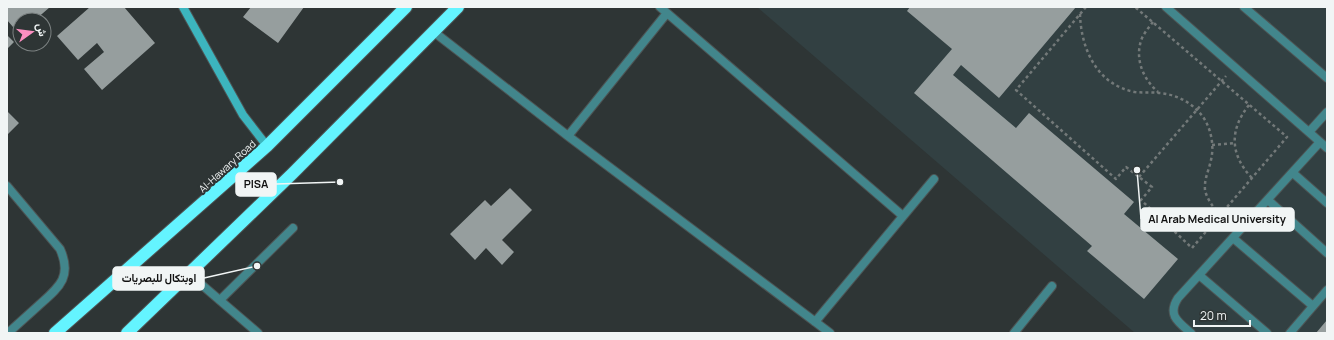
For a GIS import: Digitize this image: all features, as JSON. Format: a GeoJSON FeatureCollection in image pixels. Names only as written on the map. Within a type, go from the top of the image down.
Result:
{"type":"FeatureCollection","features":[{"type":"Feature","properties":{"kind":"highway","name":"Al-Hawary Road"},"geometry":{"type":"LineString","coordinates":[[55,333],[267,146],[406,7]]}},
{"type":"Feature","properties":{"kind":"highway"},"geometry":{"type":"LineString","coordinates":[[126,333],[292,174],[458,7]]}},
{"type":"Feature","properties":{"kind":"main road"},"geometry":{"type":"LineString","coordinates":[[183,7],[243,114],[267,146]]}},
{"type":"Feature","properties":{"kind":"street"},"geometry":{"type":"LineString","coordinates":[[660,7],[903,216]]}},
{"type":"Feature","properties":{"kind":"street"},"geometry":{"type":"LineString","coordinates":[[1166,7],[1327,148]]}},
{"type":"Feature","properties":{"kind":"street"},"geometry":{"type":"LineString","coordinates":[[1244,7],[1327,78]]}},
{"type":"Feature","properties":{"kind":"street"},"geometry":{"type":"LineString","coordinates":[[568,136],[668,13]]}},
{"type":"Feature","properties":{"kind":"street"},"geometry":{"type":"LineString","coordinates":[[434,32],[568,136],[830,333]]}},
{"type":"Feature","properties":{"kind":"street"},"geometry":{"type":"LineString","coordinates":[[1309,132],[1327,112]]}},
{"type":"Feature","properties":{"kind":"street"},"geometry":{"type":"LineString","coordinates":[[1190,333],[1175,319],[1173,314],[1173,309],[1178,298],[1320,142]]}},
{"type":"Feature","properties":{"kind":"street"},"geometry":{"type":"LineString","coordinates":[[1293,173],[1327,203]]}},
{"type":"Feature","properties":{"kind":"street"},"geometry":{"type":"LineString","coordinates":[[815,322],[934,180]]}},
{"type":"Feature","properties":{"kind":"street"},"geometry":{"type":"LineString","coordinates":[[7,186],[60,249],[65,261],[64,275],[58,287],[8,333]]}},
{"type":"Feature","properties":{"kind":"street"},"geometry":{"type":"LineString","coordinates":[[1268,200],[1327,253]]}},
{"type":"Feature","properties":{"kind":"street"},"geometry":{"type":"LineString","coordinates":[[220,300],[293,228]]}},
{"type":"Feature","properties":{"kind":"street"},"geometry":{"type":"LineString","coordinates":[[1233,238],[1313,306]]}},
{"type":"Feature","properties":{"kind":"street"},"geometry":{"type":"LineString","coordinates":[[188,273],[258,333]]}},
{"type":"Feature","properties":{"kind":"street"},"geometry":{"type":"LineString","coordinates":[[1199,275],[1268,333]]}},
{"type":"Feature","properties":{"kind":"street"},"geometry":{"type":"LineString","coordinates":[[1014,333],[1052,286]]}},
{"type":"Feature","properties":{"kind":"street"},"geometry":{"type":"LineString","coordinates":[[1290,333],[1327,290]]}},
{"type":"Feature","properties":{"kind":"path"},"geometry":{"type":"LineString","coordinates":[[1086,7],[1016,90],[1116,178],[1126,167],[1152,187],[1141,200],[1192,248],[1287,138],[1135,7]]}},
{"type":"Feature","properties":{"kind":"path"},"geometry":{"type":"LineString","coordinates":[[1080,14],[1082,38],[1093,64],[1101,73],[1121,87],[1134,92],[1159,93],[1172,95],[1183,99],[1197,109],[1202,116],[1212,139],[1212,160],[1206,176],[1205,189],[1210,202],[1220,216]]}},
{"type":"Feature","properties":{"kind":"path"},"geometry":{"type":"LineString","coordinates":[[1153,22],[1143,37],[1139,55],[1140,64],[1148,81],[1159,93]]}},
{"type":"Feature","properties":{"kind":"path"},"geometry":{"type":"LineString","coordinates":[[1138,177],[1234,66]]}},
{"type":"Feature","properties":{"kind":"path"},"geometry":{"type":"LineString","coordinates":[[1249,105],[1238,122],[1235,132],[1235,143],[1240,162],[1252,178]]}},
{"type":"Feature","properties":{"kind":"path"},"geometry":{"type":"LineString","coordinates":[[1212,145],[1235,143]]}},
{"type":"Feature","properties":{"kind":"shaded area"},"geometry":{"type":"Polygon","coordinates":[[[757,7],[1327,7],[1327,333],[1135,333],[757,7]]]}},
{"type":"Feature","properties":{"kind":"building"},"geometry":{"type":"Polygon","coordinates":[[[7,7],[50,7],[44,12],[12,12],[12,26],[7,20],[7,7]]]}},
{"type":"Feature","properties":{"kind":"building"},"geometry":{"type":"Polygon","coordinates":[[[90,7],[124,7],[155,43],[102,90],[84,69],[104,52],[97,43],[78,60],[57,36],[90,7]]]}},
{"type":"Feature","properties":{"kind":"building"},"geometry":{"type":"Polygon","coordinates":[[[251,7],[304,7],[278,43],[243,17],[251,7]]]}},
{"type":"Feature","properties":{"kind":"building"},"geometry":{"type":"Polygon","coordinates":[[[910,7],[1076,7],[999,98],[961,65],[953,75],[1016,128],[1029,113],[1134,202],[1124,214],[1178,259],[1144,299],[1087,251],[1092,246],[914,93],[952,49],[907,11],[910,7]]]}},
{"type":"Feature","properties":{"kind":"building"},"geometry":{"type":"Polygon","coordinates":[[[7,35],[12,40],[12,44],[7,49],[7,35]]]}},
{"type":"Feature","properties":{"kind":"building"},"geometry":{"type":"Polygon","coordinates":[[[7,111],[19,123],[7,135],[7,111]]]}},
{"type":"Feature","properties":{"kind":"building"},"geometry":{"type":"Polygon","coordinates":[[[510,188],[532,210],[502,240],[514,252],[502,265],[486,248],[475,260],[450,234],[485,200],[491,206],[510,188]]]}},
{"type":"Feature","properties":{"kind":"building"},"geometry":{"type":"Polygon","coordinates":[[[1327,320],[1327,333],[1316,333],[1327,320]]]}},
{"type":"Feature","properties":{"kind":"place","name":"Al Arab Medical University"},"geometry":{"type":"Point","coordinates":[1137,170]}},
{"type":"Feature","properties":{"kind":"place","name":"PISA"},"geometry":{"type":"Point","coordinates":[340,182]}},
{"type":"Feature","properties":{"kind":"place","name":"اوبتكال للبصريات"},"geometry":{"type":"Point","coordinates":[257,266]}}]}
